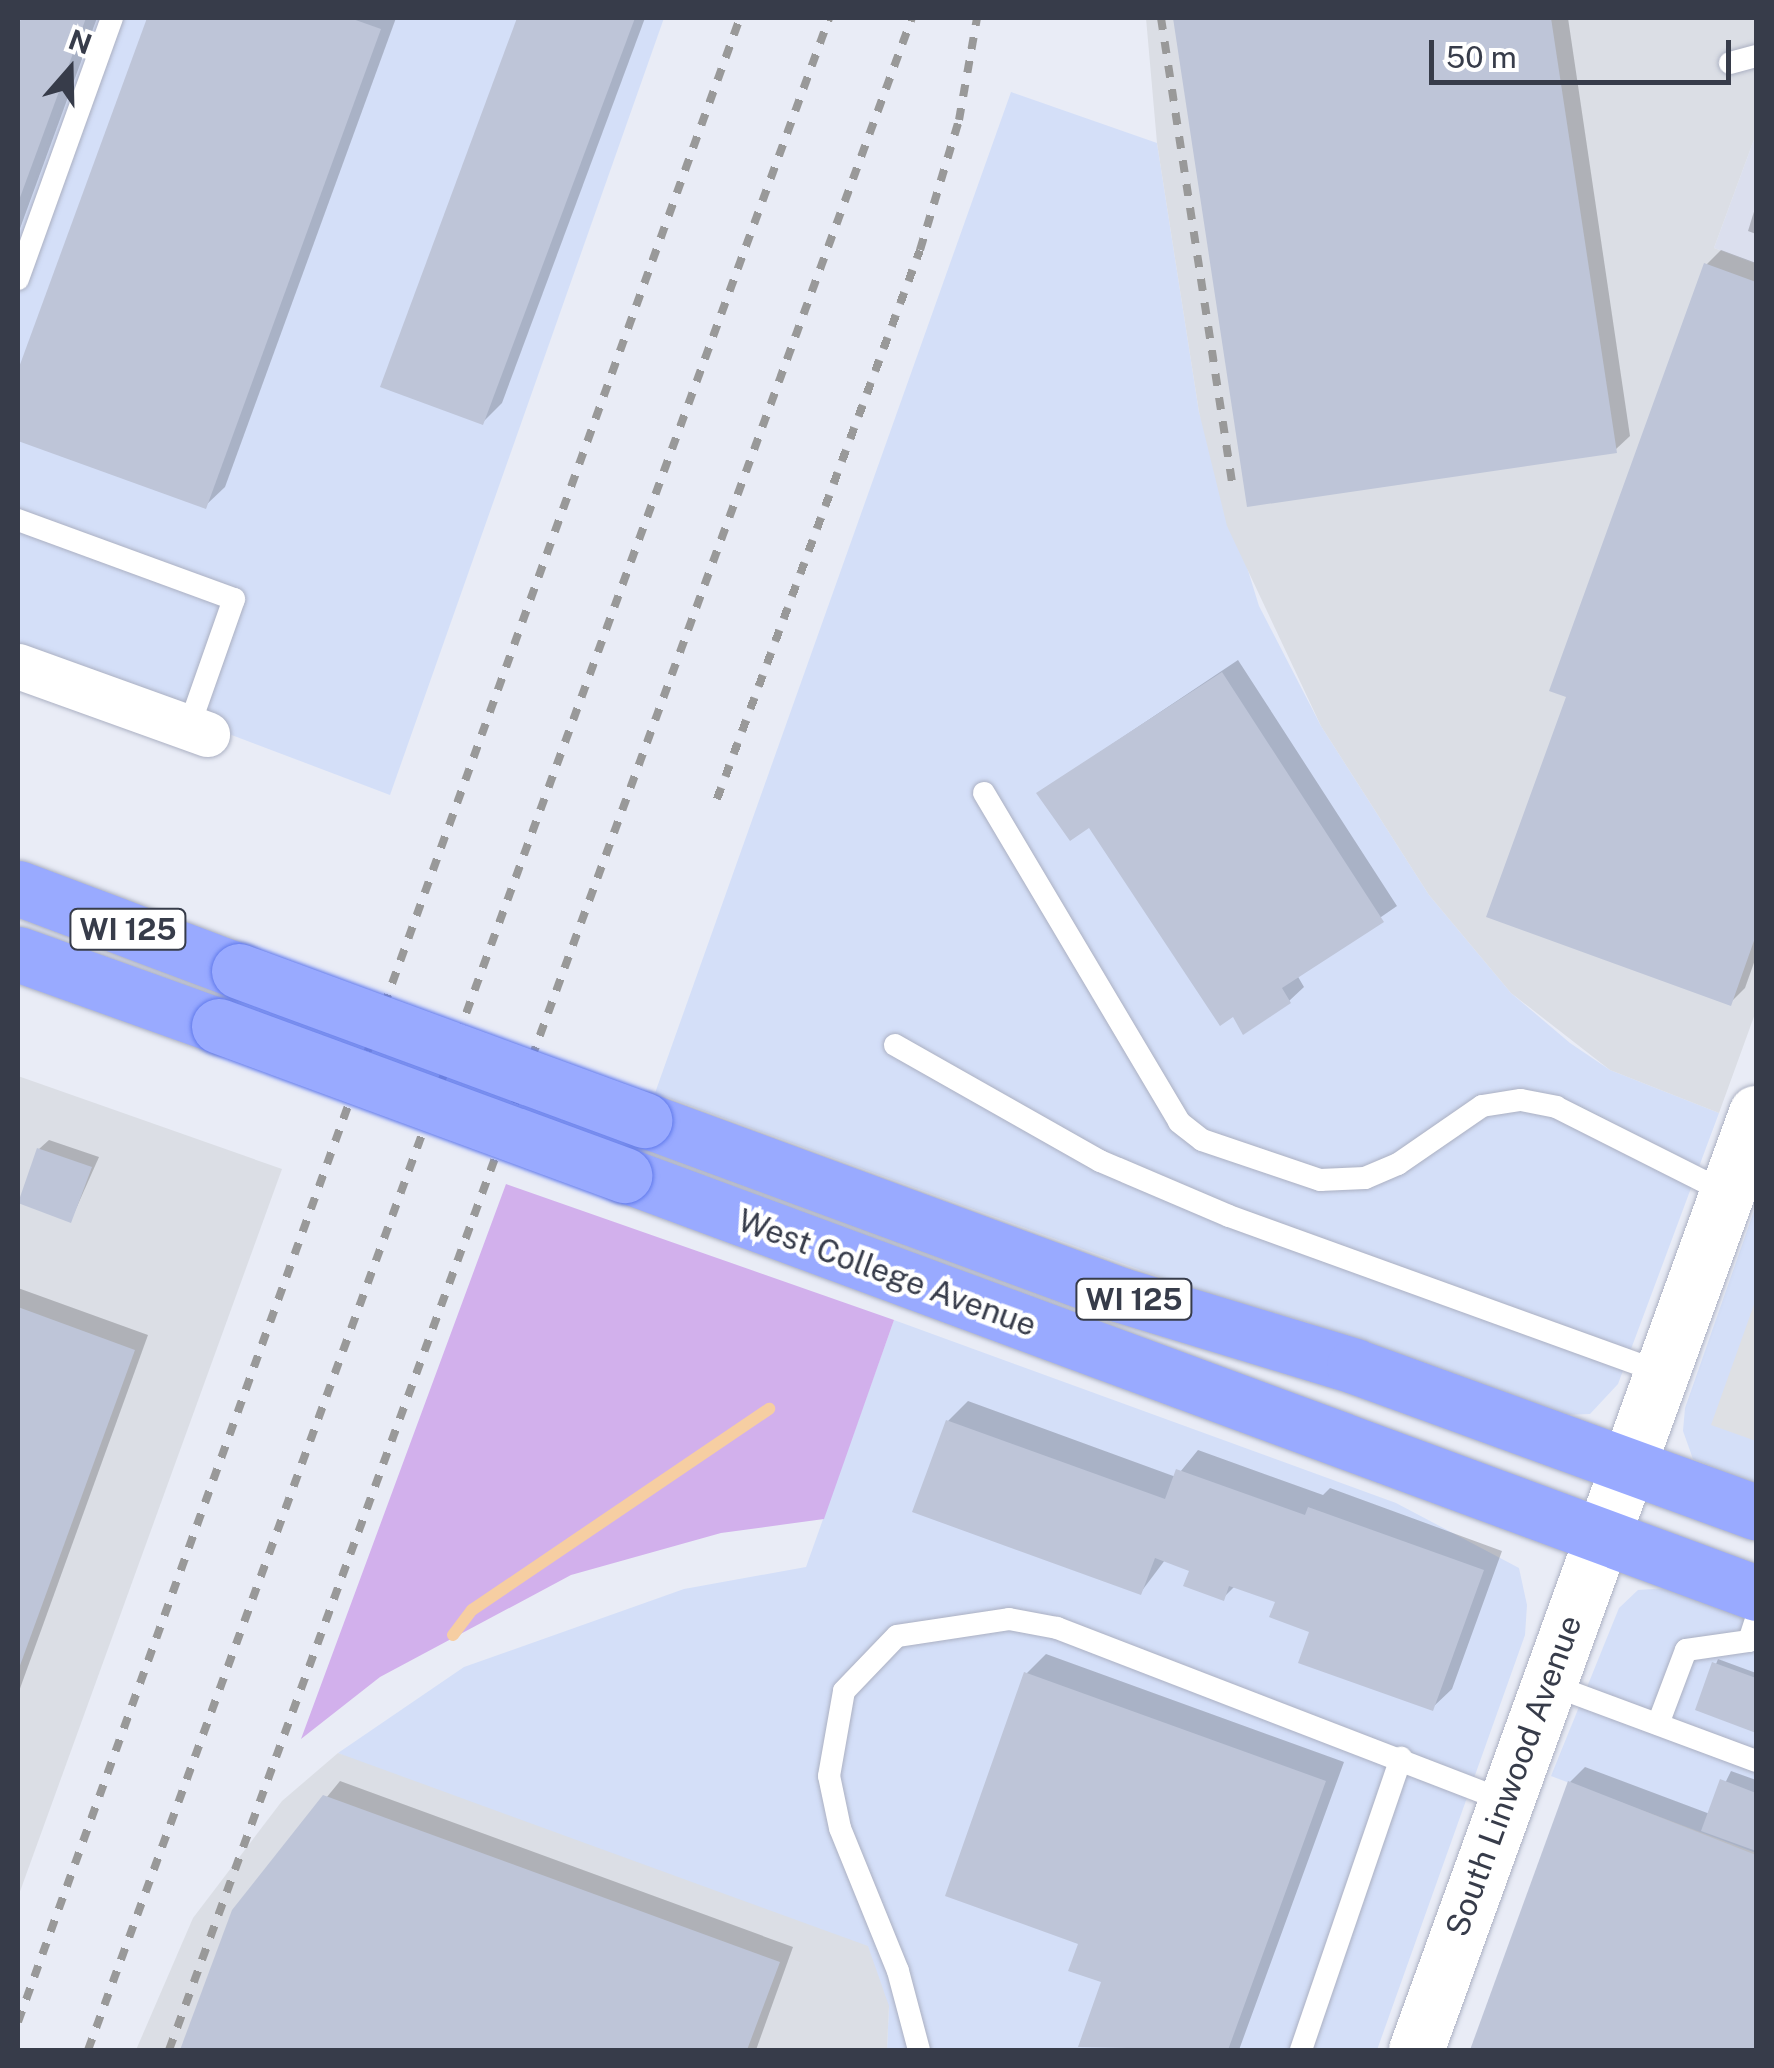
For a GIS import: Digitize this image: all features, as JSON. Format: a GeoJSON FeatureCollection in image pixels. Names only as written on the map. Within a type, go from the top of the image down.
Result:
{"type":"FeatureCollection","features":[{"type":"Feature","properties":{"kind":"main road","name":"West College Avenue"},"geometry":{"type":"LineString","coordinates":[[18,888],[1121,1295],[1354,1366],[1612,1500],[1756,1594]]}},
{"type":"Feature","properties":{"kind":"main road","name":"West College Avenue"},"geometry":{"type":"LineString","coordinates":[[18,954],[625,1175],[1612,1500],[1756,1512]]}},
{"type":"Feature","properties":{"kind":"street"},"geometry":{"type":"LineString","coordinates":[[18,666],[198,730]]}},
{"type":"Feature","properties":{"kind":"street","name":"South Linwood Avenue"},"geometry":{"type":"LineString","coordinates":[[1416,2050],[1612,1500],[1756,1114]]}},
{"type":"Feature","properties":{"kind":"lane"},"geometry":{"type":"LineString","coordinates":[[18,279],[112,18]]}},
{"type":"Feature","properties":{"kind":"lane"},"geometry":{"type":"LineString","coordinates":[[1730,63],[1756,56]]}},
{"type":"Feature","properties":{"kind":"lane"},"geometry":{"type":"LineString","coordinates":[[18,520],[234,598],[198,730]]}},
{"type":"Feature","properties":{"kind":"lane"},"geometry":{"type":"LineString","coordinates":[[984,793],[1178,1122],[1202,1140],[1320,1180],[1365,1178],[1398,1164],[1482,1106],[1521,1100],[1556,1107],[1727,1193]]}},
{"type":"Feature","properties":{"kind":"lane"},"geometry":{"type":"LineString","coordinates":[[895,1045],[1100,1162],[1229,1216],[1660,1372]]}},
{"type":"Feature","properties":{"kind":"lane"},"geometry":{"type":"LineString","coordinates":[[920,2050],[898,1971],[840,1828],[829,1776],[844,1691],[896,1636],[1008,1618],[1058,1628],[1401,1758],[1505,1802]]}},
{"type":"Feature","properties":{"kind":"lane"},"geometry":{"type":"LineString","coordinates":[[1658,1724],[1686,1650],[1748,1641],[1756,1620]]}},
{"type":"Feature","properties":{"kind":"lane"},"geometry":{"type":"LineString","coordinates":[[1547,1683],[1756,1761]]}},
{"type":"Feature","properties":{"kind":"lane"},"geometry":{"type":"LineString","coordinates":[[1301,2050],[1401,1758]]}},
{"type":"Feature","properties":{"kind":"shaded area"},"geometry":{"type":"Polygon","coordinates":[[[18,18],[664,18],[390,795],[18,654],[18,18]]]}},
{"type":"Feature","properties":{"kind":"shaded area"},"geometry":{"type":"Polygon","coordinates":[[[1146,18],[1756,18],[1756,134],[1714,248],[1756,264],[1756,1011],[1719,1113],[1610,1070],[1511,993],[1429,895],[1321,726],[1227,526],[1199,412],[1157,143],[1146,18]]]}},
{"type":"Feature","properties":{"kind":"shaded area"},"geometry":{"type":"Polygon","coordinates":[[[1011,92],[1157,143],[1199,412],[1259,606],[1321,726],[1429,895],[1511,993],[1570,1043],[1610,1070],[1719,1113],[1618,1384],[1590,1414],[1565,1415],[1510,1398],[1306,1322],[1201,1292],[655,1093],[1011,92]]]}},
{"type":"Feature","properties":{"kind":"shaded area"},"geometry":{"type":"Polygon","coordinates":[[[1756,134],[1756,264],[1714,248],[1756,134]]]}},
{"type":"Feature","properties":{"kind":"shaded area"},"geometry":{"type":"Polygon","coordinates":[[[18,1076],[282,1169],[18,1897],[18,1076]]]}},
{"type":"Feature","properties":{"kind":"shaded area"},"geometry":{"type":"Polygon","coordinates":[[[506,1184],[894,1320],[824,1519],[721,1533],[571,1575],[380,1677],[301,1739],[506,1184]]]}},
{"type":"Feature","properties":{"kind":"shaded area"},"geometry":{"type":"Polygon","coordinates":[[[1756,1205],[1756,1485],[1693,1459],[1683,1431],[1685,1408],[1756,1205]]]}},
{"type":"Feature","properties":{"kind":"shaded area"},"geometry":{"type":"Polygon","coordinates":[[[1756,1299],[1756,1441],[1711,1425],[1756,1299]]]}},
{"type":"Feature","properties":{"kind":"shaded area"},"geometry":{"type":"Polygon","coordinates":[[[894,1320],[1396,1503],[1519,1568],[1527,1605],[1525,1635],[1377,2050],[887,2050],[889,2006],[338,1753],[464,1667],[684,1589],[806,1567],[894,1320]]]}},
{"type":"Feature","properties":{"kind":"shaded area"},"geometry":{"type":"Polygon","coordinates":[[[1668,1588],[1756,1620],[1756,1853],[1551,1776],[1619,1608],[1638,1590],[1668,1588]]]}},
{"type":"Feature","properties":{"kind":"shaded area"},"geometry":{"type":"Polygon","coordinates":[[[338,1753],[868,1946],[889,2006],[887,2050],[136,2050],[193,1918],[282,1801],[338,1753]]]}},
{"type":"Feature","properties":{"kind":"building"},"geometry":{"type":"Polygon","coordinates":[[[21,18],[86,18],[18,203],[18,28],[21,18]]]}},
{"type":"Feature","properties":{"kind":"building"},"geometry":{"type":"Polygon","coordinates":[[[147,18],[350,18],[381,29],[206,509],[18,441],[18,370],[147,18]]]}},
{"type":"Feature","properties":{"kind":"building"},"geometry":{"type":"Polygon","coordinates":[[[517,18],[635,18],[483,425],[380,387],[517,18]]]}},
{"type":"Feature","properties":{"kind":"building"},"geometry":{"type":"Polygon","coordinates":[[[1173,18],[1551,18],[1617,453],[1247,507],[1173,18]]]}},
{"type":"Feature","properties":{"kind":"building"},"geometry":{"type":"Polygon","coordinates":[[[1704,263],[1756,282],[1756,935],[1731,1006],[1486,917],[1566,697],[1549,691],[1704,263]]]}},
{"type":"Feature","properties":{"kind":"building"},"geometry":{"type":"Polygon","coordinates":[[[1222,672],[1384,922],[1282,988],[1291,1003],[1243,1035],[1233,1017],[1220,1026],[1089,828],[1070,841],[1036,793],[1222,672]]]}},
{"type":"Feature","properties":{"kind":"building"},"geometry":{"type":"Polygon","coordinates":[[[37,1148],[92,1167],[71,1223],[18,1203],[37,1148]]]}},
{"type":"Feature","properties":{"kind":"building"},"geometry":{"type":"Polygon","coordinates":[[[18,1307],[135,1350],[18,1671],[18,1307]]]}},
{"type":"Feature","properties":{"kind":"building"},"geometry":{"type":"Polygon","coordinates":[[[946,1420],[1165,1499],[1176,1469],[1305,1515],[1308,1507],[1484,1570],[1433,1711],[1298,1663],[1309,1632],[1269,1617],[1275,1602],[1229,1586],[1224,1601],[1183,1586],[1189,1571],[1155,1558],[1141,1595],[912,1512],[946,1420]]]}},
{"type":"Feature","properties":{"kind":"building"},"geometry":{"type":"Polygon","coordinates":[[[1712,1662],[1756,1678],[1756,1733],[1695,1710],[1712,1662]]]}},
{"type":"Feature","properties":{"kind":"building"},"geometry":{"type":"Polygon","coordinates":[[[1024,1672],[1326,1781],[1228,2050],[1078,2047],[1101,1982],[1068,1971],[1078,1944],[945,1896],[1024,1672]]]}},
{"type":"Feature","properties":{"kind":"building"},"geometry":{"type":"Polygon","coordinates":[[[1720,1779],[1756,1793],[1756,1851],[1701,1831],[1720,1779]]]}},
{"type":"Feature","properties":{"kind":"building"},"geometry":{"type":"Polygon","coordinates":[[[1568,1781],[1756,1855],[1756,2050],[1470,2050],[1568,1781]]]}},
{"type":"Feature","properties":{"kind":"building"},"geometry":{"type":"Polygon","coordinates":[[[323,1795],[780,1962],[747,2050],[180,2050],[232,1910],[323,1795]]]}},
{"type":"Feature","properties":{"kind":"waterway"},"geometry":{"type":"LineString","coordinates":[[453,1635],[472,1610],[769,1409]]}},
{"type":"Feature","properties":{"kind":"railway"},"geometry":{"type":"LineString","coordinates":[[18,2022],[740,18]]}},
{"type":"Feature","properties":{"kind":"railway"},"geometry":{"type":"LineString","coordinates":[[88,2050],[829,18]]}},
{"type":"Feature","properties":{"kind":"railway"},"geometry":{"type":"LineString","coordinates":[[169,2050],[912,18]]}},
{"type":"Feature","properties":{"kind":"railway"},"geometry":{"type":"LineString","coordinates":[[717,799],[920,250],[959,120],[977,18]]}},
{"type":"Feature","properties":{"kind":"railway"},"geometry":{"type":"LineString","coordinates":[[1161,18],[1233,489]]}}]}
